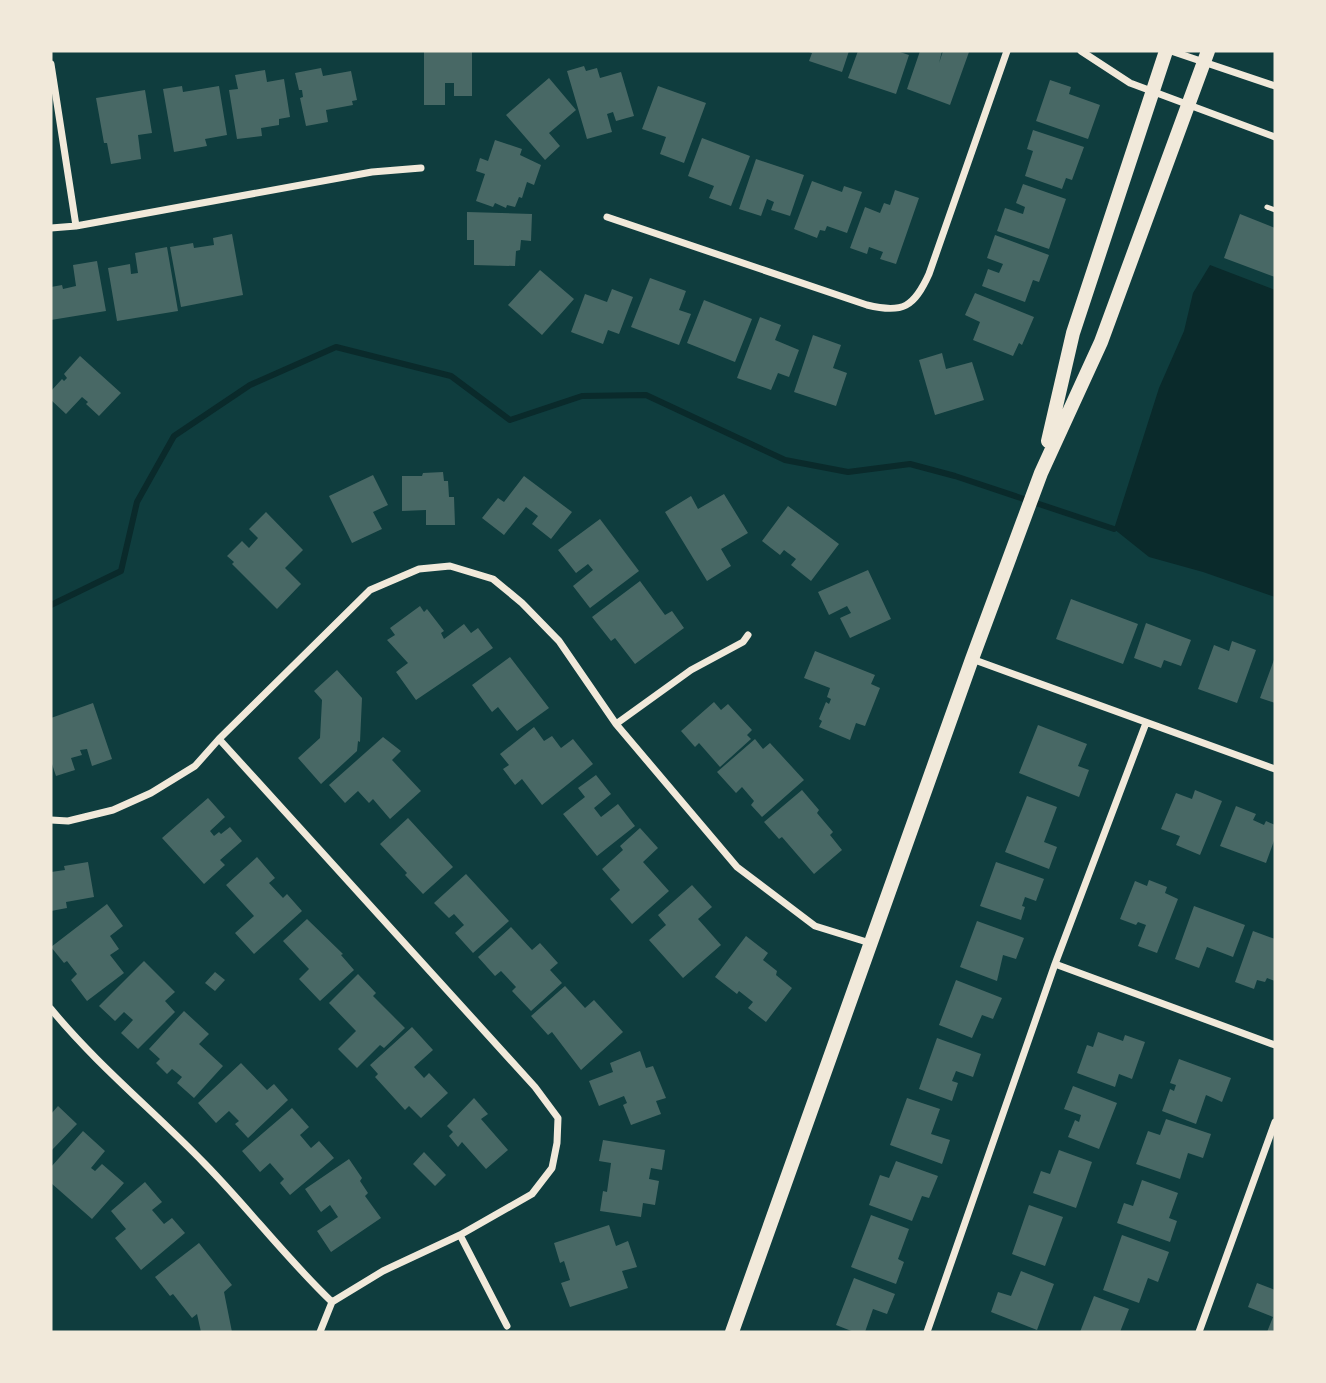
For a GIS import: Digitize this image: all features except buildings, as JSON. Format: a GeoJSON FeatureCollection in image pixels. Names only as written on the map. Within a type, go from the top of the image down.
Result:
{"type":"FeatureCollection","features":[{"type":"Feature","properties":{"kind":"main road"},"geometry":{"type":"LineString","coordinates":[[1041,473],[1073,333],[1166,51]]}},
{"type":"Feature","properties":{"kind":"main road"},"geometry":{"type":"LineString","coordinates":[[732,1332],[1041,473],[1101,342],[1206,56]]}},
{"type":"Feature","properties":{"kind":"street"},"geometry":{"type":"LineString","coordinates":[[607,217],[867,305],[886,310],[904,308],[919,295],[929,274],[1007,51]]}},
{"type":"Feature","properties":{"kind":"street"},"geometry":{"type":"LineString","coordinates":[[1081,51],[1130,83],[1275,137]]}},
{"type":"Feature","properties":{"kind":"street"},"geometry":{"type":"LineString","coordinates":[[1171,51],[1206,56],[1275,86]]}},
{"type":"Feature","properties":{"kind":"street"},"geometry":{"type":"LineString","coordinates":[[51,64],[76,226]]}},
{"type":"Feature","properties":{"kind":"street"},"geometry":{"type":"LineString","coordinates":[[51,228],[76,226],[372,172],[421,168]]}},
{"type":"Feature","properties":{"kind":"street"},"geometry":{"type":"LineString","coordinates":[[51,820],[68,821],[113,810],[151,793],[195,766],[370,590],[419,569],[450,566],[492,579],[522,603],[559,641],[616,724],[737,867],[815,926],[871,944]]}},
{"type":"Feature","properties":{"kind":"street"},"geometry":{"type":"LineString","coordinates":[[616,724],[691,670],[743,642],[748,635]]}},
{"type":"Feature","properties":{"kind":"street"},"geometry":{"type":"LineString","coordinates":[[972,659],[1275,769]]}},
{"type":"Feature","properties":{"kind":"street"},"geometry":{"type":"LineString","coordinates":[[927,1332],[1055,964],[1146,723]]}},
{"type":"Feature","properties":{"kind":"street"},"geometry":{"type":"LineString","coordinates":[[219,739],[535,1087],[558,1118],[552,1168],[532,1194],[460,1235],[383,1271],[332,1302],[320,1332]]}},
{"type":"Feature","properties":{"kind":"street"},"geometry":{"type":"LineString","coordinates":[[1055,964],[1275,1045]]}},
{"type":"Feature","properties":{"kind":"street"},"geometry":{"type":"LineString","coordinates":[[51,1009],[106,1070],[206,1164],[297,1268],[332,1302]]}},
{"type":"Feature","properties":{"kind":"street"},"geometry":{"type":"LineString","coordinates":[[1199,1332],[1275,1122]]}},
{"type":"Feature","properties":{"kind":"street"},"geometry":{"type":"LineString","coordinates":[[460,1235],[507,1325]]}},
{"type":"Feature","properties":{"kind":"lane"},"geometry":{"type":"LineString","coordinates":[[1267,207],[1275,210]]}},
{"type":"Feature","properties":{"kind":"water"},"geometry":{"type":"Polygon","coordinates":[[[1210,265],[1275,290],[1275,597],[1149,557],[1114,529],[1159,388],[1184,331],[1193,293],[1210,265]]]}},
{"type":"Feature","properties":{"kind":"waterway"},"geometry":{"type":"LineString","coordinates":[[51,605],[121,571],[137,502],[174,436],[250,385],[336,347],[451,376],[510,420],[582,396],[646,395],[785,460],[848,472],[910,464],[955,476],[1114,529]]}}]}
